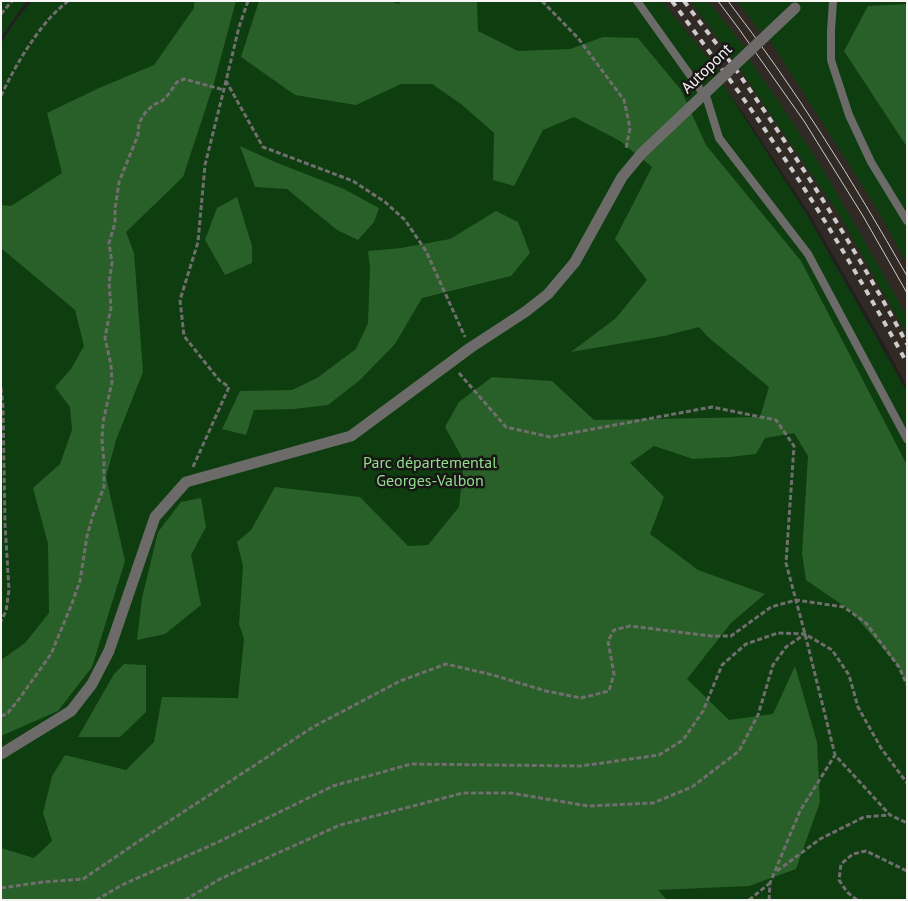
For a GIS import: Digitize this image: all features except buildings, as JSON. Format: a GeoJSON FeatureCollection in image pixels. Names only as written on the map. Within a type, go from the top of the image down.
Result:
{"type":"FeatureCollection","features":[{"type":"Feature","properties":{"kind":"street","name":"Autopont"},"geometry":{"type":"LineString","coordinates":[[186,482],[351,436],[470,348],[525,312],[548,294],[575,262],[622,176],[642,153],[794,8]]}},
{"type":"Feature","properties":{"kind":"street"},"geometry":{"type":"LineString","coordinates":[[1,754],[71,710],[92,684],[109,651],[155,517],[186,482]]}},
{"type":"Feature","properties":{"kind":"lane"},"geometry":{"type":"LineString","coordinates":[[637,1],[707,99],[719,138],[808,254],[907,439]]}},
{"type":"Feature","properties":{"kind":"lane"},"geometry":{"type":"LineString","coordinates":[[833,1],[830,31],[832,60],[849,115],[871,162],[907,221]]}},
{"type":"Feature","properties":{"kind":"path"},"geometry":{"type":"LineString","coordinates":[[1,14],[12,1]]}},
{"type":"Feature","properties":{"kind":"path"},"geometry":{"type":"LineString","coordinates":[[1,96],[24,51],[49,19],[68,1]]}},
{"type":"Feature","properties":{"kind":"path"},"geometry":{"type":"LineString","coordinates":[[186,482],[229,387],[219,380],[184,336],[180,300],[198,242],[205,165],[239,27],[248,1]]}},
{"type":"Feature","properties":{"kind":"path"},"geometry":{"type":"LineString","coordinates":[[542,1],[578,38],[624,100],[630,128],[622,176]]}},
{"type":"Feature","properties":{"kind":"path"},"geometry":{"type":"LineString","coordinates":[[1,716],[7,714],[51,654],[72,606],[80,581],[93,515],[104,487],[103,422],[112,382],[111,365],[105,338],[110,307],[109,283],[112,263],[110,243],[115,223],[119,182],[138,135],[139,123],[145,113],[153,105],[162,101],[177,82],[184,80],[224,90]]}},
{"type":"Feature","properties":{"kind":"path"},"geometry":{"type":"LineString","coordinates":[[226,81],[263,147],[353,181],[385,202],[405,220],[426,251],[470,348]]}},
{"type":"Feature","properties":{"kind":"path"},"geometry":{"type":"LineString","coordinates":[[450,363],[506,427],[550,437],[712,407],[776,420],[794,446],[786,564],[835,755],[890,815],[907,824]]}},
{"type":"Feature","properties":{"kind":"path"},"geometry":{"type":"LineString","coordinates":[[1,388],[9,590],[6,611],[1,621]]}},
{"type":"Feature","properties":{"kind":"path"},"geometry":{"type":"LineString","coordinates":[[1,888],[84,879],[313,727],[400,681],[446,664],[493,675],[546,691],[581,698],[608,691],[614,674],[608,641],[614,630],[630,626],[711,636],[730,636],[771,607],[796,600],[844,606],[866,623],[899,667],[907,685]]}},
{"type":"Feature","properties":{"kind":"path"},"geometry":{"type":"LineString","coordinates":[[96,900],[122,885],[216,843],[333,786],[411,764],[581,766],[660,755],[683,740],[703,711],[722,665],[746,644],[778,633],[805,634],[832,650],[849,675],[858,707],[882,748],[907,783]]}},
{"type":"Feature","properties":{"kind":"path"},"geometry":{"type":"LineString","coordinates":[[185,900],[220,879],[340,825],[462,793],[512,793],[588,806],[653,803],[692,788],[739,751],[758,715],[773,665],[786,647],[805,634]]}},
{"type":"Feature","properties":{"kind":"path"},"geometry":{"type":"LineString","coordinates":[[769,900],[770,883],[800,811],[835,755]]}},
{"type":"Feature","properties":{"kind":"path"},"geometry":{"type":"LineString","coordinates":[[775,872],[820,839],[864,817],[890,815]]}},
{"type":"Feature","properties":{"kind":"path"},"geometry":{"type":"LineString","coordinates":[[857,900],[847,892],[839,880],[841,864],[853,854],[866,851],[907,871]]}},
{"type":"Feature","properties":{"kind":"path"},"geometry":{"type":"LineString","coordinates":[[749,900],[770,883]]}},
{"type":"Feature","properties":{"kind":"shaded area"},"geometry":{"type":"Polygon","coordinates":[[[659,1],[758,1],[907,229],[907,387],[809,213],[744,114],[659,1]]]}},
{"type":"Feature","properties":{"kind":"green space"},"geometry":{"type":"Polygon","coordinates":[[[1,1],[27,1],[1,37],[1,1]]]}},
{"type":"Feature","properties":{"kind":"green space","name":"Parc départemental Georges-Valbon"},"geometry":{"type":"Polygon","coordinates":[[[32,1],[662,1],[720,73],[734,60],[690,1],[708,1],[745,48],[761,33],[737,1],[907,1],[907,264],[876,207],[769,39],[749,59],[821,166],[877,263],[907,317],[907,335],[840,216],[739,68],[723,84],[807,215],[907,392],[907,900],[1,900],[1,43],[16,20],[32,1]]]}},
{"type":"Feature","properties":{"kind":"green space"},"geometry":{"type":"Polygon","coordinates":[[[194,1],[236,1],[214,83],[183,177],[126,232],[134,253],[143,372],[116,440],[106,477],[125,561],[92,667],[58,711],[1,736],[1,660],[25,643],[49,613],[48,544],[33,488],[60,464],[72,430],[70,407],[55,387],[71,369],[84,346],[75,310],[1,248],[1,205],[11,206],[62,173],[47,113],[99,88],[154,65],[194,8],[194,1]]]}},
{"type":"Feature","properties":{"kind":"green space"},"geometry":{"type":"Polygon","coordinates":[[[259,1],[391,1],[399,4],[400,1],[477,1],[478,31],[518,51],[570,49],[603,37],[638,38],[681,90],[706,145],[801,261],[907,465],[907,685],[899,667],[851,611],[806,580],[802,553],[808,456],[794,433],[765,438],[756,454],[693,459],[654,446],[630,463],[664,497],[650,534],[698,570],[765,594],[731,623],[687,679],[729,720],[773,714],[795,666],[817,742],[820,802],[796,869],[749,886],[658,890],[667,900],[1,900],[1,848],[34,858],[52,841],[43,813],[52,776],[65,755],[126,770],[154,742],[162,697],[238,698],[244,639],[239,624],[243,566],[237,542],[251,530],[275,487],[360,497],[408,546],[428,545],[459,507],[464,461],[445,427],[459,402],[492,377],[552,381],[594,420],[760,417],[769,387],[708,337],[699,327],[664,336],[571,352],[616,318],[647,280],[615,239],[652,167],[620,141],[574,117],[543,130],[514,186],[493,180],[494,133],[461,104],[432,84],[401,84],[356,105],[295,95],[241,57],[259,1]]]}},
{"type":"Feature","properties":{"kind":"green space"},"geometry":{"type":"Polygon","coordinates":[[[907,4],[907,147],[844,51],[868,6],[907,4]]]}},
{"type":"Feature","properties":{"kind":"green space"},"geometry":{"type":"Polygon","coordinates":[[[240,146],[344,189],[379,208],[374,222],[358,240],[337,230],[287,189],[255,187],[240,146]]]}},
{"type":"Feature","properties":{"kind":"green space"},"geometry":{"type":"Polygon","coordinates":[[[237,197],[252,246],[252,263],[225,275],[205,240],[217,208],[237,197]]]}},
{"type":"Feature","properties":{"kind":"green space"},"geometry":{"type":"Polygon","coordinates":[[[496,211],[518,222],[530,253],[511,276],[422,298],[395,344],[360,380],[328,405],[294,409],[254,410],[246,435],[222,429],[240,391],[292,390],[317,378],[356,349],[368,323],[370,268],[368,251],[401,248],[450,239],[496,211]]]}},
{"type":"Feature","properties":{"kind":"green space"},"geometry":{"type":"Polygon","coordinates":[[[201,498],[206,527],[191,555],[201,605],[165,634],[137,640],[142,598],[158,532],[181,502],[201,498]]]}},
{"type":"Feature","properties":{"kind":"green space"},"geometry":{"type":"Polygon","coordinates":[[[124,664],[146,665],[146,712],[120,737],[78,737],[114,674],[124,664]]]}},
{"type":"Feature","properties":{"kind":"tram line"},"geometry":{"type":"LineString","coordinates":[[718,1],[804,121],[863,216],[907,293]]}},
{"type":"Feature","properties":{"kind":"tram line"},"geometry":{"type":"LineString","coordinates":[[728,1],[800,101],[866,205],[907,276]]}},
{"type":"Feature","properties":{"kind":"railway"},"geometry":{"type":"LineString","coordinates":[[672,1],[751,109],[794,172],[844,253],[907,363]]}},
{"type":"Feature","properties":{"kind":"railway"},"geometry":{"type":"LineString","coordinates":[[684,1],[741,77],[807,175],[848,241],[907,344]]}}]}
